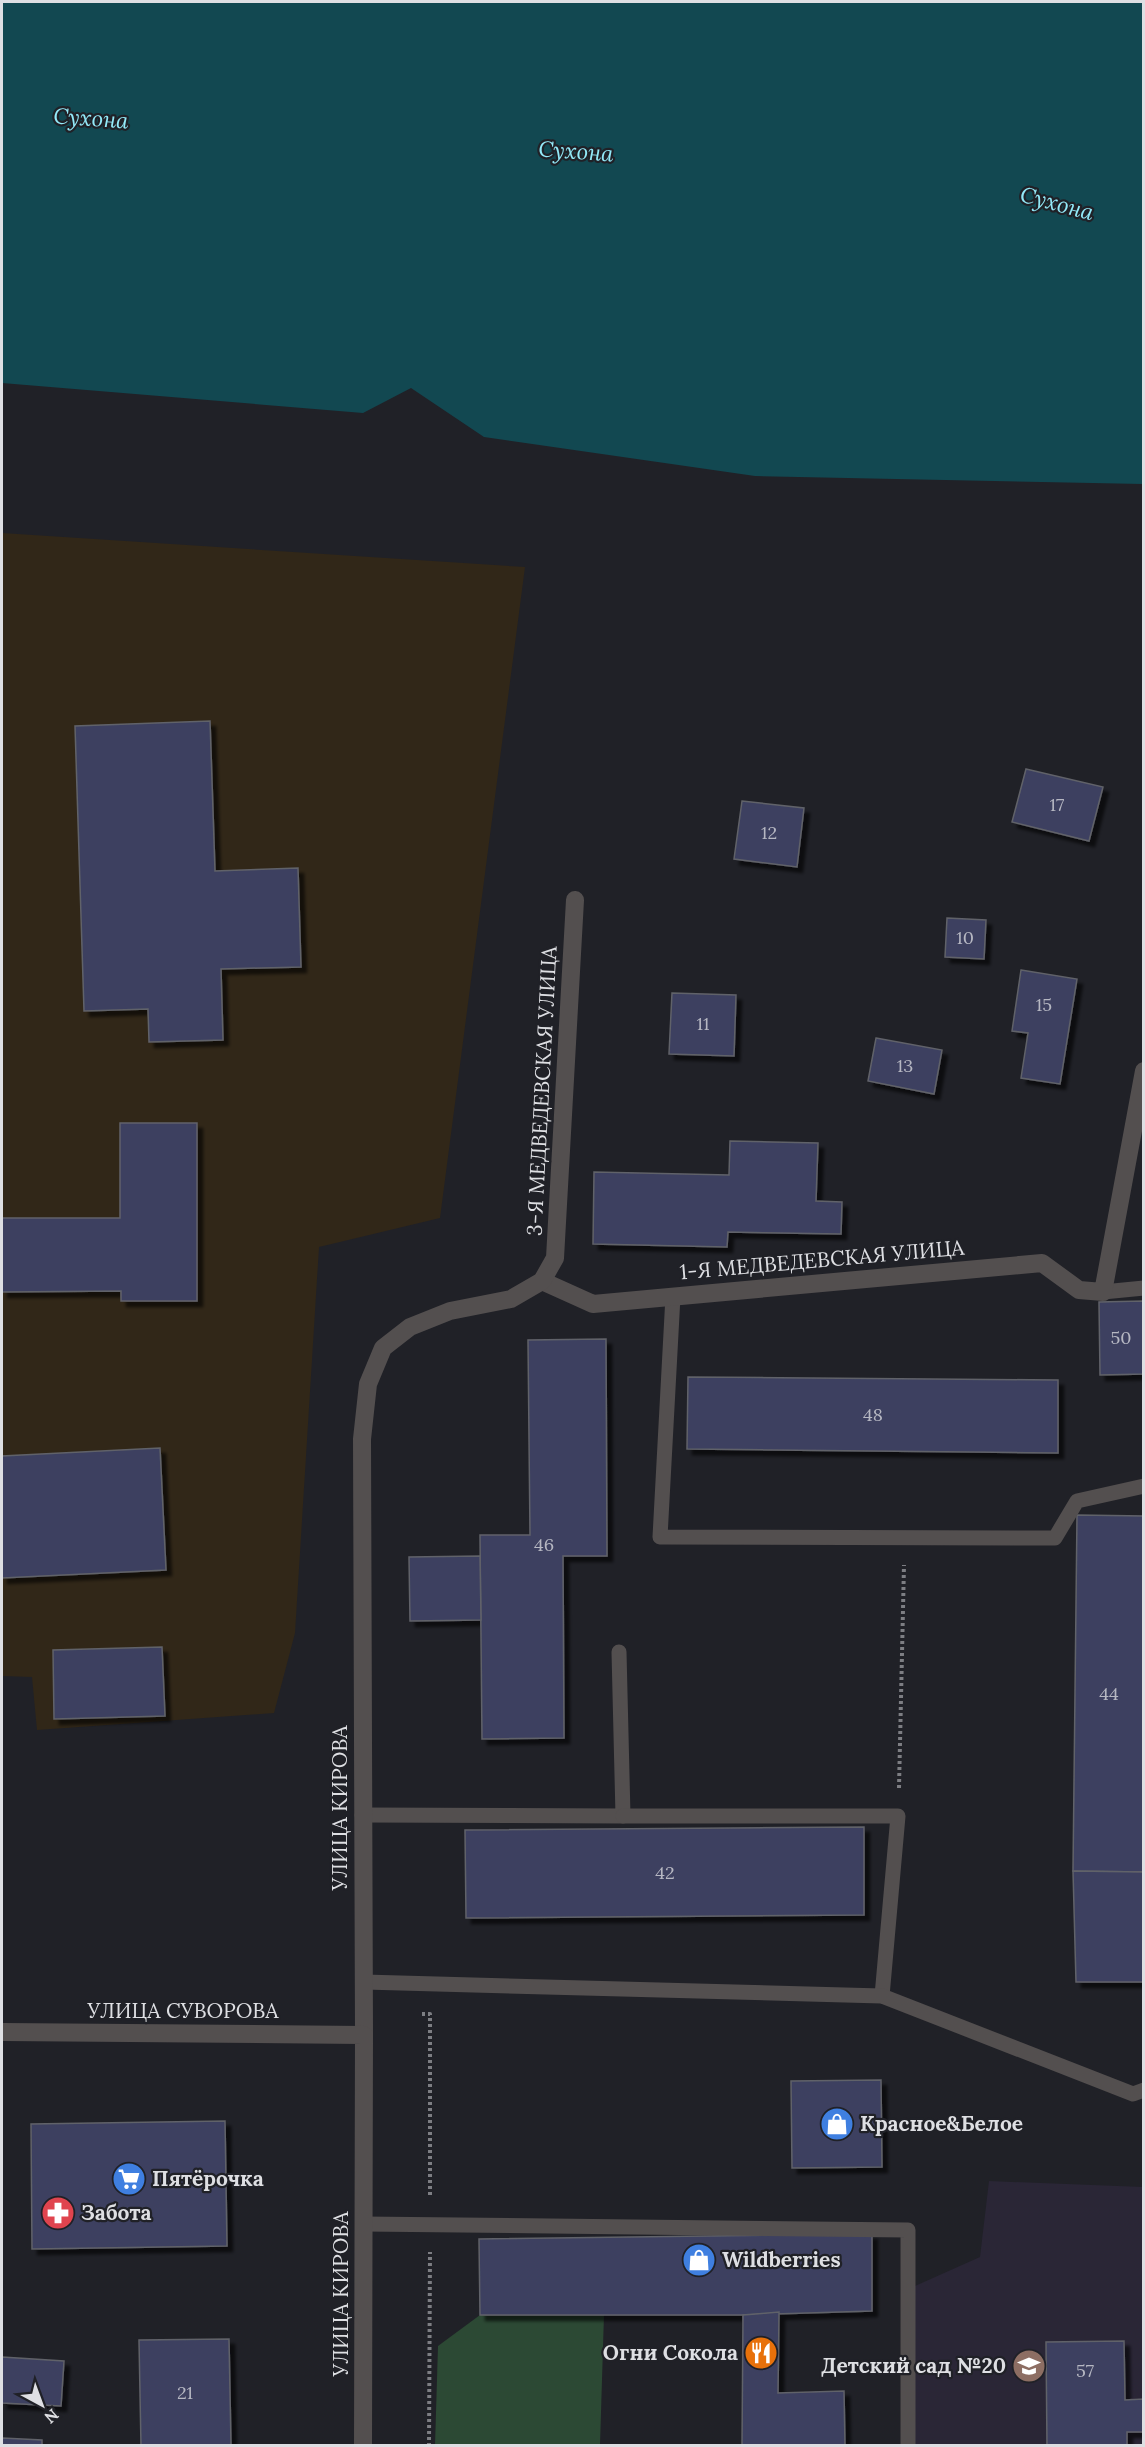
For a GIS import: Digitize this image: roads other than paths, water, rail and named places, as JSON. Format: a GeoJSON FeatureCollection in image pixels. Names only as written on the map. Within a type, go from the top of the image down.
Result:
{"type":"FeatureCollection","features":[{"type":"Feature","properties":{"kind":"street","name":"3-Я МЕДВЕДЕВСКАЯ УЛИЦА"},"geometry":{"type":"LineString","coordinates":[[542,1281],[555,1258],[575,900]]}},
{"type":"Feature","properties":{"kind":"street"},"geometry":{"type":"LineString","coordinates":[[1103,1292],[1143,1071]]}},
{"type":"Feature","properties":{"kind":"street","name":"1-Я МЕДВЕДЕВСКАЯ УЛИЦА"},"geometry":{"type":"LineString","coordinates":[[542,1281],[593,1304],[1042,1263],[1079,1290],[1103,1292]]}},
{"type":"Feature","properties":{"kind":"street","name":"УЛИЦА КИРОВА"},"geometry":{"type":"LineString","coordinates":[[363,2445],[362,1439],[368,1384],[383,1348],[410,1327],[450,1311],[511,1299],[542,1281]]}},
{"type":"Feature","properties":{"kind":"street","name":"УЛИЦА СУВОРОВА"},"geometry":{"type":"LineString","coordinates":[[2,2032],[364,2035]]}},
{"type":"Feature","properties":{"kind":"lane"},"geometry":{"type":"LineString","coordinates":[[1103,1292],[1143,1288]]}},
{"type":"Feature","properties":{"kind":"lane"},"geometry":{"type":"LineString","coordinates":[[673,1296],[660,1537],[1055,1538],[1077,1501],[1143,1486]]}},
{"type":"Feature","properties":{"kind":"lane"},"geometry":{"type":"LineString","coordinates":[[620,1652],[623,1816]]}},
{"type":"Feature","properties":{"kind":"lane"},"geometry":{"type":"LineString","coordinates":[[362,1815],[898,1816],[882,1996]]}},
{"type":"Feature","properties":{"kind":"lane"},"geometry":{"type":"LineString","coordinates":[[364,1982],[882,1996],[1133,2094],[1143,2090]]}},
{"type":"Feature","properties":{"kind":"lane"},"geometry":{"type":"LineString","coordinates":[[363,2224],[908,2230],[908,2445]]}},
{"type":"Feature","properties":{"kind":"water","name":"Сухона"},"geometry":{"type":"Polygon","coordinates":[[[2,2],[1143,2],[1143,484],[755,476],[484,437],[411,388],[363,413],[2,383],[2,2]]]}},
{"type":"Feature","properties":{"kind":"place","name":"Красное&Белое"},"geometry":{"type":"Point","coordinates":[837,2124]}},
{"type":"Feature","properties":{"kind":"place","name":"Пятёрочка"},"geometry":{"type":"Point","coordinates":[129,2179]}},
{"type":"Feature","properties":{"kind":"place","name":"Забота"},"geometry":{"type":"Point","coordinates":[58,2213]}},
{"type":"Feature","properties":{"kind":"place","name":"Wildberries"},"geometry":{"type":"Point","coordinates":[699,2260]}},
{"type":"Feature","properties":{"kind":"place","name":"Огни Сокола"},"geometry":{"type":"Point","coordinates":[761,2353]}},
{"type":"Feature","properties":{"kind":"place","name":"Детский сад №20"},"geometry":{"type":"Point","coordinates":[1029,2366]}}]}
